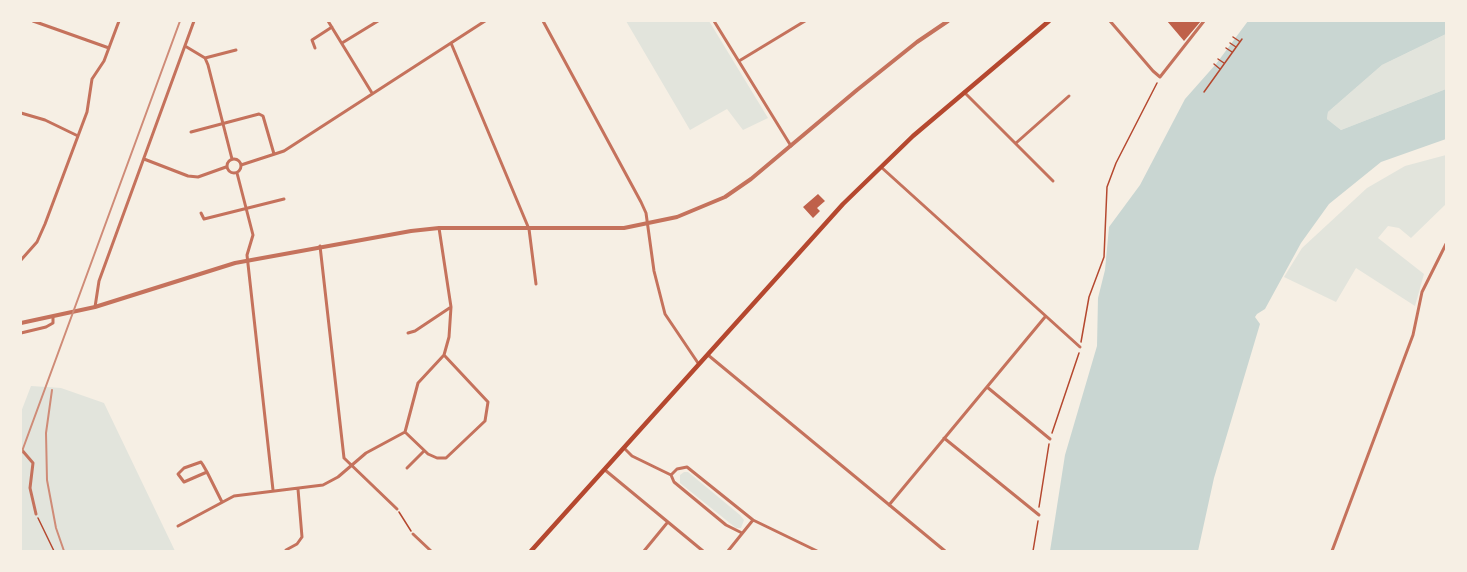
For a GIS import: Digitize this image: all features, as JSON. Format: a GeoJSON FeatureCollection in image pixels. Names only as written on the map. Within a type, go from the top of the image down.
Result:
{"type":"FeatureCollection","features":[{"type":"Feature","properties":{"kind":"main road"},"geometry":{"type":"LineString","coordinates":[[531,551],[829,219],[881,167],[964,92],[1049,21]]}},
{"type":"Feature","properties":{"kind":"street"},"geometry":{"type":"LineString","coordinates":[[33,21],[109,48]]}},
{"type":"Feature","properties":{"kind":"street"},"geometry":{"type":"LineString","coordinates":[[21,260],[37,242],[87,112],[92,79],[104,61],[119,21]]}},
{"type":"Feature","properties":{"kind":"street"},"geometry":{"type":"LineString","coordinates":[[95,307],[99,281],[194,21]]}},
{"type":"Feature","properties":{"kind":"street"},"geometry":{"type":"LineString","coordinates":[[328,21],[372,93]]}},
{"type":"Feature","properties":{"kind":"street"},"geometry":{"type":"LineString","coordinates":[[342,43],[378,21]]}},
{"type":"Feature","properties":{"kind":"street"},"geometry":{"type":"LineString","coordinates":[[543,21],[641,202],[665,314],[698,363]]}},
{"type":"Feature","properties":{"kind":"street"},"geometry":{"type":"LineString","coordinates":[[714,21],[791,146]]}},
{"type":"Feature","properties":{"kind":"street"},"geometry":{"type":"LineString","coordinates":[[739,61],[806,21]]}},
{"type":"Feature","properties":{"kind":"street"},"geometry":{"type":"LineString","coordinates":[[21,323],[53,318],[95,307],[216,268],[320,246],[439,228],[624,228],[677,217],[725,197],[791,146],[908,48],[948,21]]}},
{"type":"Feature","properties":{"kind":"street"},"geometry":{"type":"LineString","coordinates":[[1110,21],[1160,77],[1204,21]]}},
{"type":"Feature","properties":{"kind":"street"},"geometry":{"type":"LineString","coordinates":[[273,490],[248,260],[253,235],[237,173],[241,165],[274,155],[313,132],[482,22]]}},
{"type":"Feature","properties":{"kind":"street"},"geometry":{"type":"LineString","coordinates":[[315,48],[312,40],[332,27]]}},
{"type":"Feature","properties":{"kind":"street"},"geometry":{"type":"LineString","coordinates":[[451,43],[529,229],[536,284]]}},
{"type":"Feature","properties":{"kind":"street"},"geometry":{"type":"LineString","coordinates":[[185,46],[205,58],[232,159]]}},
{"type":"Feature","properties":{"kind":"street"},"geometry":{"type":"LineString","coordinates":[[205,58],[236,50]]}},
{"type":"Feature","properties":{"kind":"street"},"geometry":{"type":"LineString","coordinates":[[964,92],[1053,181]]}},
{"type":"Feature","properties":{"kind":"street"},"geometry":{"type":"LineString","coordinates":[[1016,143],[1069,96]]}},
{"type":"Feature","properties":{"kind":"street"},"geometry":{"type":"LineString","coordinates":[[21,113],[45,120],[78,136]]}},
{"type":"Feature","properties":{"kind":"street"},"geometry":{"type":"LineString","coordinates":[[190,132],[259,114],[263,116],[274,155]]}},
{"type":"Feature","properties":{"kind":"street"},"geometry":{"type":"LineString","coordinates":[[144,159],[188,176],[198,177],[226,167],[232,159]]}},
{"type":"Feature","properties":{"kind":"street"},"geometry":{"type":"LineString","coordinates":[[232,159],[239,161],[241,165]]}},
{"type":"Feature","properties":{"kind":"street"},"geometry":{"type":"LineString","coordinates":[[226,167],[230,173],[237,173]]}},
{"type":"Feature","properties":{"kind":"street"},"geometry":{"type":"LineString","coordinates":[[881,167],[1080,347]]}},
{"type":"Feature","properties":{"kind":"street"},"geometry":{"type":"LineString","coordinates":[[201,213],[204,219],[284,199]]}},
{"type":"Feature","properties":{"kind":"street"},"geometry":{"type":"LineString","coordinates":[[178,526],[240,495],[323,485],[338,477],[350,464],[405,432],[418,383],[444,356],[449,337],[451,307],[439,228]]}},
{"type":"Feature","properties":{"kind":"street"},"geometry":{"type":"LineString","coordinates":[[1332,551],[1413,335],[1422,292],[1446,244]]}},
{"type":"Feature","properties":{"kind":"street"},"geometry":{"type":"LineString","coordinates":[[320,246],[344,458],[397,509]]}},
{"type":"Feature","properties":{"kind":"street"},"geometry":{"type":"LineString","coordinates":[[408,333],[415,331],[451,307]]}},
{"type":"Feature","properties":{"kind":"street"},"geometry":{"type":"LineString","coordinates":[[889,505],[1045,316]]}},
{"type":"Feature","properties":{"kind":"street"},"geometry":{"type":"LineString","coordinates":[[21,333],[46,327],[53,323],[53,318]]}},
{"type":"Feature","properties":{"kind":"street"},"geometry":{"type":"LineString","coordinates":[[706,354],[945,551]]}},
{"type":"Feature","properties":{"kind":"street"},"geometry":{"type":"LineString","coordinates":[[405,432],[424,451],[437,458],[446,458],[485,421],[488,402],[444,356]]}},
{"type":"Feature","properties":{"kind":"street"},"geometry":{"type":"LineString","coordinates":[[987,387],[1050,439]]}},
{"type":"Feature","properties":{"kind":"street"},"geometry":{"type":"LineString","coordinates":[[944,438],[1039,514]]}},
{"type":"Feature","properties":{"kind":"street"},"geometry":{"type":"LineString","coordinates":[[623,447],[632,456],[671,475],[674,483],[726,525],[743,533]]}},
{"type":"Feature","properties":{"kind":"street"},"geometry":{"type":"LineString","coordinates":[[21,448],[33,463],[30,488],[36,514]]}},
{"type":"Feature","properties":{"kind":"street"},"geometry":{"type":"LineString","coordinates":[[407,468],[424,451]]}},
{"type":"Feature","properties":{"kind":"street"},"geometry":{"type":"LineString","coordinates":[[207,472],[184,482],[178,474],[180,470],[201,462],[207,472],[222,502]]}},
{"type":"Feature","properties":{"kind":"street"},"geometry":{"type":"LineString","coordinates":[[671,475],[677,469],[687,467],[753,520],[817,551]]}},
{"type":"Feature","properties":{"kind":"street"},"geometry":{"type":"LineString","coordinates":[[603,469],[703,551]]}},
{"type":"Feature","properties":{"kind":"street"},"geometry":{"type":"LineString","coordinates":[[286,550],[297,544],[302,537],[298,489]]}},
{"type":"Feature","properties":{"kind":"street"},"geometry":{"type":"LineString","coordinates":[[729,551],[753,520]]}},
{"type":"Feature","properties":{"kind":"street"},"geometry":{"type":"LineString","coordinates":[[644,551],[667,523]]}},
{"type":"Feature","properties":{"kind":"street"},"geometry":{"type":"LineString","coordinates":[[413,534],[431,551]]}},
{"type":"Feature","properties":{"kind":"path"},"geometry":{"type":"LineString","coordinates":[[1233,37],[1240,42]]}},
{"type":"Feature","properties":{"kind":"path"},"geometry":{"type":"LineString","coordinates":[[1204,92],[1242,39]]}},
{"type":"Feature","properties":{"kind":"path"},"geometry":{"type":"LineString","coordinates":[[1230,43],[1236,47]]}},
{"type":"Feature","properties":{"kind":"path"},"geometry":{"type":"LineString","coordinates":[[1226,48],[1232,52]]}},
{"type":"Feature","properties":{"kind":"path"},"geometry":{"type":"LineString","coordinates":[[1218,59],[1224,64]]}},
{"type":"Feature","properties":{"kind":"path"},"geometry":{"type":"LineString","coordinates":[[1214,64],[1220,69]]}},
{"type":"Feature","properties":{"kind":"path"},"geometry":{"type":"LineString","coordinates":[[1033,551],[1050,439],[1080,347],[1089,297],[1104,256],[1107,187],[1126,141],[1160,77]]}},
{"type":"Feature","properties":{"kind":"path"},"geometry":{"type":"LineString","coordinates":[[397,509],[413,534]]}},
{"type":"Feature","properties":{"kind":"path"},"geometry":{"type":"LineString","coordinates":[[36,514],[54,551]]}},
{"type":"Feature","properties":{"kind":"shaded area"},"geometry":{"type":"Polygon","coordinates":[[[626,21],[709,21],[768,118],[743,130],[727,109],[690,130],[626,21]]]}},
{"type":"Feature","properties":{"kind":"shaded area"},"geometry":{"type":"Polygon","coordinates":[[[1248,21],[1446,21],[1446,34],[1382,65],[1328,112],[1327,119],[1341,130],[1446,89],[1446,139],[1381,162],[1329,204],[1301,243],[1265,309],[1255,317],[1260,324],[1214,478],[1198,551],[1050,551],[1065,455],[1097,346],[1098,298],[1105,270],[1109,227],[1140,185],[1185,99],[1216,64],[1248,21]]]}},
{"type":"Feature","properties":{"kind":"shaded area"},"geometry":{"type":"Polygon","coordinates":[[[1446,34],[1446,89],[1341,130],[1327,119],[1328,112],[1382,65],[1446,34]]]}},
{"type":"Feature","properties":{"kind":"shaded area"},"geometry":{"type":"Polygon","coordinates":[[[1446,155],[1446,204],[1411,238],[1399,228],[1388,226],[1378,238],[1424,274],[1415,306],[1356,268],[1336,302],[1284,277],[1302,248],[1367,188],[1405,166],[1446,155]]]}},
{"type":"Feature","properties":{"kind":"shaded area"},"geometry":{"type":"Polygon","coordinates":[[[31,386],[61,388],[104,403],[175,551],[21,551],[21,412],[31,386]]]}},
{"type":"Feature","properties":{"kind":"shaded area"},"geometry":{"type":"Polygon","coordinates":[[[688,472],[740,515],[744,520],[741,528],[736,528],[680,483],[680,475],[688,472]]]}},
{"type":"Feature","properties":{"kind":"building"},"geometry":{"type":"Polygon","coordinates":[[[1167,21],[1201,21],[1184,41],[1167,21]]]}},
{"type":"Feature","properties":{"kind":"building"},"geometry":{"type":"Polygon","coordinates":[[[818,194],[825,201],[817,208],[820,211],[813,218],[803,207],[818,194]]]}},
{"type":"Feature","properties":{"kind":"railway"},"geometry":{"type":"LineString","coordinates":[[21,454],[180,21]]}},
{"type":"Feature","properties":{"kind":"railway"},"geometry":{"type":"LineString","coordinates":[[52,390],[46,433],[47,480],[56,528],[64,551]]}}]}
